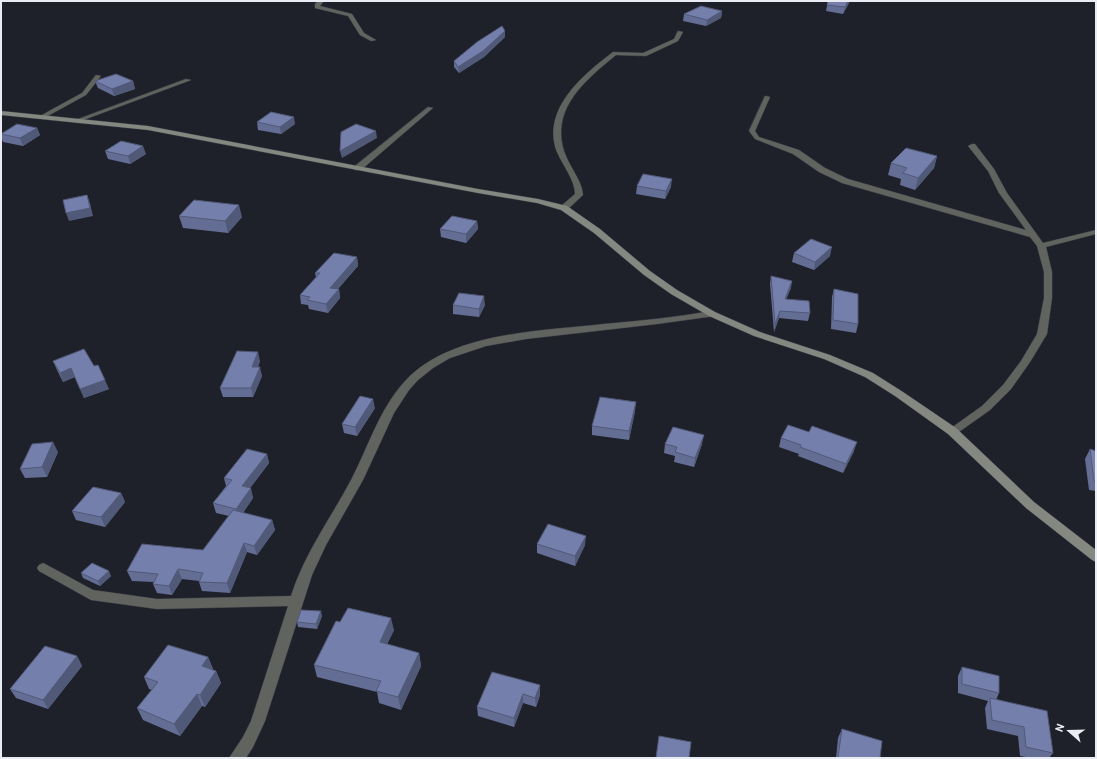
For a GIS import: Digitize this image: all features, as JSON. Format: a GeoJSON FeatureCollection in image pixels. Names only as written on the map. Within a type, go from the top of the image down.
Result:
{"type":"FeatureCollection","features":[{"type":"Feature","properties":{"kind":"street"},"geometry":{"type":"LineString","coordinates":[[321,1],[317,8],[350,15],[362,34],[373,40]]}},
{"type":"Feature","properties":{"kind":"street"},"geometry":{"type":"LineString","coordinates":[[564,208],[578,195],[579,189],[568,168],[557,136],[558,123],[562,111],[571,97],[586,77],[615,53],[644,55],[676,40],[680,32]]}},
{"type":"Feature","properties":{"kind":"street"},"geometry":{"type":"LineString","coordinates":[[42,117],[84,94],[98,76]]}},
{"type":"Feature","properties":{"kind":"street"},"geometry":{"type":"LineString","coordinates":[[76,121],[188,80]]}},
{"type":"Feature","properties":{"kind":"street"},"geometry":{"type":"LineString","coordinates":[[767,97],[752,131],[757,138],[796,152],[822,170],[845,181],[1033,235]]}},
{"type":"Feature","properties":{"kind":"street"},"geometry":{"type":"LineString","coordinates":[[358,168],[430,108]]}},
{"type":"Feature","properties":{"kind":"street"},"geometry":{"type":"LineString","coordinates":[[1,113],[148,128],[527,199],[564,208],[597,231],[674,292],[712,314],[757,334],[827,357],[869,375],[899,394],[952,431],[1030,506],[1096,557]]}},
{"type":"Feature","properties":{"kind":"street"},"geometry":{"type":"LineString","coordinates":[[952,431],[986,408],[1007,387],[1025,362],[1042,334],[1048,298],[1048,272],[1041,246],[1003,193],[991,171],[972,146]]}},
{"type":"Feature","properties":{"kind":"street"},"geometry":{"type":"LineString","coordinates":[[1041,246],[1096,232]]}},
{"type":"Feature","properties":{"kind":"street"},"geometry":{"type":"LineString","coordinates":[[236,758],[251,736],[290,624],[296,601],[312,561],[365,464],[391,412],[414,378],[426,369],[464,349],[511,337],[666,321],[712,314]]}},
{"type":"Feature","properties":{"kind":"street"},"geometry":{"type":"LineString","coordinates":[[43,568],[91,595],[157,604],[296,601]]}},
{"type":"Feature","properties":{"kind":"building"},"geometry":{"type":"Polygon","coordinates":[[[828,1],[848,1],[845,7],[827,5],[828,1]]]}},
{"type":"Feature","properties":{"kind":"building"},"geometry":{"type":"Polygon","coordinates":[[[701,6],[722,11],[707,20],[684,14],[701,6]]]}},
{"type":"Feature","properties":{"kind":"building"},"geometry":{"type":"Polygon","coordinates":[[[502,26],[505,31],[483,51],[458,67],[454,61],[477,42],[502,26]]]}},
{"type":"Feature","properties":{"kind":"building"},"geometry":{"type":"Polygon","coordinates":[[[116,74],[133,81],[112,89],[95,81],[116,74]]]}},
{"type":"Feature","properties":{"kind":"building"},"geometry":{"type":"Polygon","coordinates":[[[271,112],[294,117],[280,127],[257,122],[271,112]]]}},
{"type":"Feature","properties":{"kind":"building"},"geometry":{"type":"Polygon","coordinates":[[[17,124],[37,128],[20,138],[1,134],[17,124]]]}},
{"type":"Feature","properties":{"kind":"building"},"geometry":{"type":"Polygon","coordinates":[[[356,124],[376,131],[340,151],[341,132],[356,124]]]}},
{"type":"Feature","properties":{"kind":"building"},"geometry":{"type":"Polygon","coordinates":[[[121,141],[143,146],[128,156],[105,151],[121,141]]]}},
{"type":"Feature","properties":{"kind":"building"},"geometry":{"type":"Polygon","coordinates":[[[906,148],[937,156],[918,178],[903,173],[907,168],[891,163],[906,148]]]}},
{"type":"Feature","properties":{"kind":"building"},"geometry":{"type":"Polygon","coordinates":[[[643,174],[672,179],[666,191],[637,186],[643,174]]]}},
{"type":"Feature","properties":{"kind":"building"},"geometry":{"type":"Polygon","coordinates":[[[87,195],[90,208],[66,213],[63,200],[87,195]]]}},
{"type":"Feature","properties":{"kind":"building"},"geometry":{"type":"Polygon","coordinates":[[[194,200],[239,205],[225,221],[179,216],[194,200]]]}},
{"type":"Feature","properties":{"kind":"building"},"geometry":{"type":"Polygon","coordinates":[[[452,216],[477,221],[466,234],[440,229],[452,216]]]}},
{"type":"Feature","properties":{"kind":"building"},"geometry":{"type":"Polygon","coordinates":[[[811,239],[832,247],[815,262],[794,253],[811,239]]]}},
{"type":"Feature","properties":{"kind":"building"},"geometry":{"type":"Polygon","coordinates":[[[334,253],[357,257],[330,288],[339,289],[326,304],[307,300],[310,297],[300,295],[320,273],[315,273],[334,253]]]}},
{"type":"Feature","properties":{"kind":"building"},"geometry":{"type":"Polygon","coordinates":[[[771,276],[792,281],[785,299],[809,301],[810,313],[780,311],[775,324],[771,276]]]}},
{"type":"Feature","properties":{"kind":"building"},"geometry":{"type":"Polygon","coordinates":[[[834,289],[858,294],[858,324],[833,320],[834,289]]]}},
{"type":"Feature","properties":{"kind":"building"},"geometry":{"type":"Polygon","coordinates":[[[459,293],[484,296],[479,309],[453,305],[459,293]]]}},
{"type":"Feature","properties":{"kind":"building"},"geometry":{"type":"Polygon","coordinates":[[[84,349],[94,366],[98,365],[105,380],[80,389],[71,368],[60,373],[53,361],[84,349]]]}},
{"type":"Feature","properties":{"kind":"building"},"geometry":{"type":"Polygon","coordinates":[[[237,351],[258,352],[252,367],[260,367],[251,388],[220,388],[237,351]]]}},
{"type":"Feature","properties":{"kind":"building"},"geometry":{"type":"Polygon","coordinates":[[[360,396],[373,399],[355,427],[342,424],[360,396]]]}},
{"type":"Feature","properties":{"kind":"building"},"geometry":{"type":"Polygon","coordinates":[[[600,397],[636,402],[629,431],[592,426],[600,397]]]}},
{"type":"Feature","properties":{"kind":"building"},"geometry":{"type":"Polygon","coordinates":[[[788,425],[809,432],[812,426],[857,442],[846,464],[800,447],[801,445],[781,438],[788,425]]]}},
{"type":"Feature","properties":{"kind":"building"},"geometry":{"type":"Polygon","coordinates":[[[673,427],[704,435],[695,458],[675,452],[677,447],[665,444],[673,427]]]}},
{"type":"Feature","properties":{"kind":"building"},"geometry":{"type":"Polygon","coordinates":[[[53,442],[42,467],[20,469],[32,444],[53,442]]]}},
{"type":"Feature","properties":{"kind":"building"},"geometry":{"type":"Polygon","coordinates":[[[247,449],[267,454],[242,486],[251,488],[236,509],[213,503],[232,480],[224,478],[247,449]]]}},
{"type":"Feature","properties":{"kind":"building"},"geometry":{"type":"Polygon","coordinates":[[[1090,449],[1096,451],[1096,481],[1094,481],[1090,449]]]}},
{"type":"Feature","properties":{"kind":"building"},"geometry":{"type":"Polygon","coordinates":[[[93,487],[121,493],[101,517],[72,511],[93,487]]]}},
{"type":"Feature","properties":{"kind":"building"},"geometry":{"type":"Polygon","coordinates":[[[233,510],[272,520],[254,546],[244,543],[227,583],[199,582],[203,573],[178,569],[169,586],[153,584],[158,574],[127,571],[142,544],[203,550],[233,510]]]}},
{"type":"Feature","properties":{"kind":"building"},"geometry":{"type":"Polygon","coordinates":[[[548,524],[586,536],[575,556],[537,544],[548,524]]]}},
{"type":"Feature","properties":{"kind":"building"},"geometry":{"type":"Polygon","coordinates":[[[92,563],[109,571],[98,581],[81,573],[92,563]]]}},
{"type":"Feature","properties":{"kind":"building"},"geometry":{"type":"Polygon","coordinates":[[[348,608],[391,618],[380,642],[419,653],[398,697],[376,691],[381,681],[314,665],[336,621],[340,622],[348,608]]]}},
{"type":"Feature","properties":{"kind":"building"},"geometry":{"type":"Polygon","coordinates":[[[301,610],[321,611],[316,624],[297,622],[301,610]]]}},
{"type":"Feature","properties":{"kind":"building"},"geometry":{"type":"Polygon","coordinates":[[[168,645],[208,657],[202,666],[216,671],[200,695],[197,694],[174,724],[137,708],[158,682],[144,677],[168,645]]]}},
{"type":"Feature","properties":{"kind":"building"},"geometry":{"type":"Polygon","coordinates":[[[45,646],[77,656],[43,700],[10,689],[45,646]]]}},
{"type":"Feature","properties":{"kind":"building"},"geometry":{"type":"Polygon","coordinates":[[[962,667],[999,676],[999,693],[962,684],[962,667]]]}},
{"type":"Feature","properties":{"kind":"building"},"geometry":{"type":"Polygon","coordinates":[[[492,672],[540,685],[535,698],[523,694],[514,718],[477,707],[492,672]]]}},
{"type":"Feature","properties":{"kind":"building"},"geometry":{"type":"Polygon","coordinates":[[[990,698],[1047,711],[1053,753],[1026,747],[1024,727],[992,720],[990,698]]]}},
{"type":"Feature","properties":{"kind":"building"},"geometry":{"type":"Polygon","coordinates":[[[842,729],[882,741],[880,758],[838,757],[842,729]]]}},
{"type":"Feature","properties":{"kind":"building"},"geometry":{"type":"Polygon","coordinates":[[[659,736],[691,742],[689,758],[656,758],[659,736]]]}}]}
